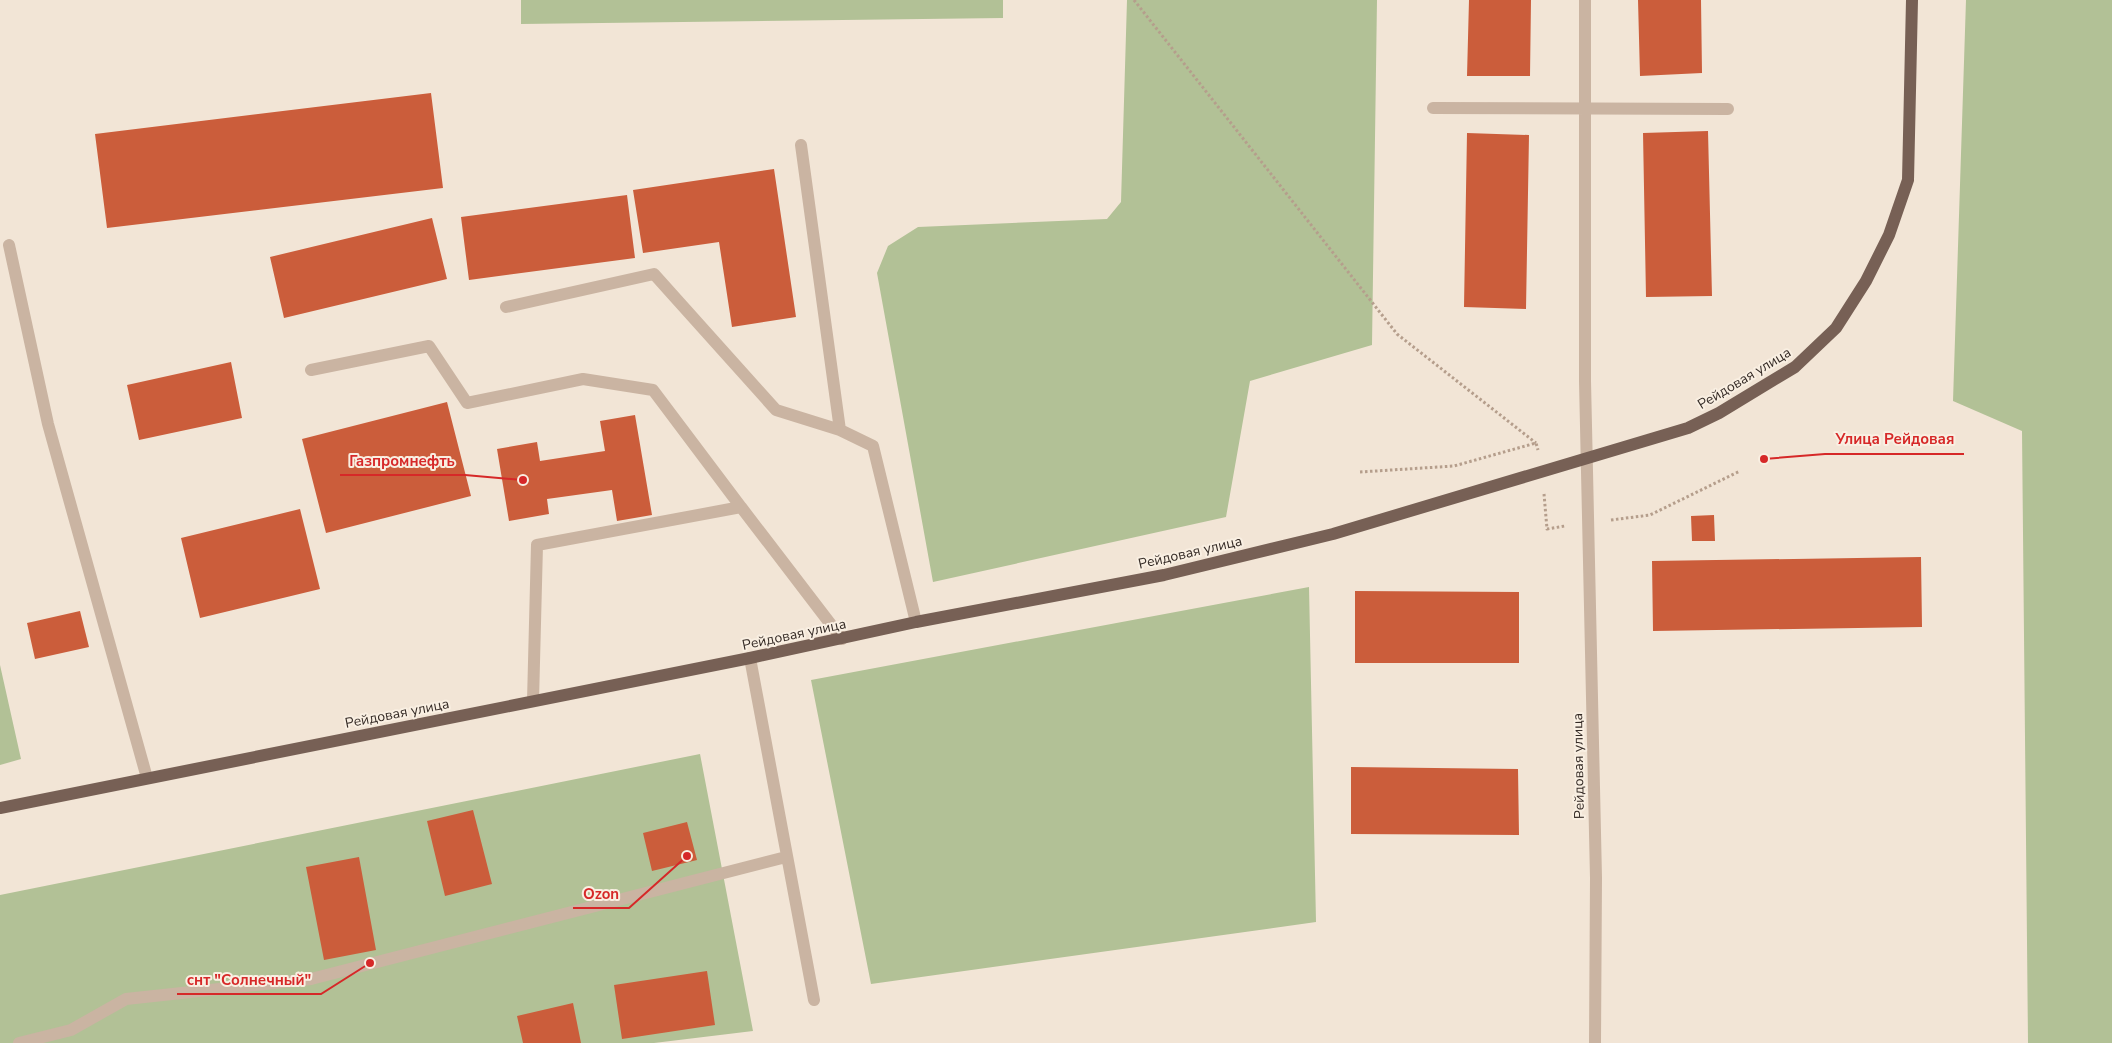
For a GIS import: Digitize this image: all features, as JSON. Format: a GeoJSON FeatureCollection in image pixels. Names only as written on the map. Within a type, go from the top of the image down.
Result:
{"type":"FeatureCollection","features":[{"type":"Feature","properties":{"kind":"main road","name":"Рейдовая улица"},"geometry":{"type":"LineString","coordinates":[[0,808],[750,658],[916,622],[1164,575],[1333,534],[1688,428],[1719,413],[1795,367],[1836,328],[1866,282],[1889,235],[1908,180],[1912,0]]}},
{"type":"Feature","properties":{"kind":"street","name":"Рейдовая улица"},"geometry":{"type":"LineString","coordinates":[[1585,0],[1586,458],[1596,878],[1595,1043]]}},
{"type":"Feature","properties":{"kind":"street"},"geometry":{"type":"LineString","coordinates":[[1433,108],[1728,108]]}},
{"type":"Feature","properties":{"kind":"street"},"geometry":{"type":"LineString","coordinates":[[801,145],[840,430]]}},
{"type":"Feature","properties":{"kind":"street"},"geometry":{"type":"LineString","coordinates":[[9,245],[48,424],[147,778]]}},
{"type":"Feature","properties":{"kind":"street"},"geometry":{"type":"LineString","coordinates":[[506,307],[654,274],[776,410],[840,430],[873,446],[916,622]]}},
{"type":"Feature","properties":{"kind":"street"},"geometry":{"type":"LineString","coordinates":[[311,370],[429,346],[467,403],[583,379],[653,390],[842,639]]}},
{"type":"Feature","properties":{"kind":"street"},"geometry":{"type":"LineString","coordinates":[[533,700],[537,545],[740,507]]}},
{"type":"Feature","properties":{"kind":"street"},"geometry":{"type":"LineString","coordinates":[[750,658],[814,1000]]}},
{"type":"Feature","properties":{"kind":"street"},"geometry":{"type":"LineString","coordinates":[[19,1043],[72,1030],[126,999],[311,978],[786,857]]}},
{"type":"Feature","properties":{"kind":"path"},"geometry":{"type":"LineString","coordinates":[[1134,0],[1397,334],[1536,443]]}},
{"type":"Feature","properties":{"kind":"green space"},"geometry":{"type":"Polygon","coordinates":[[[521,0],[1003,0],[1003,18],[521,24],[521,0]]]}},
{"type":"Feature","properties":{"kind":"green space"},"geometry":{"type":"Polygon","coordinates":[[[1127,0],[1377,0],[1372,345],[1250,381],[1226,517],[933,582],[877,273],[888,246],[918,227],[1107,219],[1121,202],[1127,0]]]}},
{"type":"Feature","properties":{"kind":"green space"},"geometry":{"type":"Polygon","coordinates":[[[1966,0],[2112,0],[2112,1043],[2028,1043],[2022,431],[1953,401],[1966,0]]]}},
{"type":"Feature","properties":{"kind":"green space"},"geometry":{"type":"Polygon","coordinates":[[[1309,587],[1316,922],[871,984],[811,680],[1309,587]]]}},
{"type":"Feature","properties":{"kind":"green space"},"geometry":{"type":"Polygon","coordinates":[[[0,665],[21,759],[0,765],[0,665]]]}},
{"type":"Feature","properties":{"kind":"green space"},"geometry":{"type":"Polygon","coordinates":[[[700,754],[753,1031],[654,1043],[0,1043],[0,895],[700,754]]]}},
{"type":"Feature","properties":{"kind":"building"},"geometry":{"type":"Polygon","coordinates":[[[1469,0],[1531,0],[1530,76],[1467,76],[1469,0]]]}},
{"type":"Feature","properties":{"kind":"building"},"geometry":{"type":"Polygon","coordinates":[[[1638,0],[1701,0],[1702,73],[1640,76],[1638,0]]]}},
{"type":"Feature","properties":{"kind":"building"},"geometry":{"type":"Polygon","coordinates":[[[431,93],[443,188],[107,228],[95,134],[431,93]]]}},
{"type":"Feature","properties":{"kind":"building"},"geometry":{"type":"Polygon","coordinates":[[[1708,131],[1712,296],[1646,297],[1643,133],[1708,131]]]}},
{"type":"Feature","properties":{"kind":"building"},"geometry":{"type":"Polygon","coordinates":[[[1467,133],[1529,135],[1526,309],[1464,307],[1467,133]]]}},
{"type":"Feature","properties":{"kind":"building"},"geometry":{"type":"Polygon","coordinates":[[[774,169],[796,317],[732,327],[719,242],[643,253],[633,190],[774,169]]]}},
{"type":"Feature","properties":{"kind":"building"},"geometry":{"type":"Polygon","coordinates":[[[627,195],[635,258],[469,280],[461,217],[627,195]]]}},
{"type":"Feature","properties":{"kind":"building"},"geometry":{"type":"Polygon","coordinates":[[[432,218],[447,279],[284,318],[270,257],[432,218]]]}},
{"type":"Feature","properties":{"kind":"building"},"geometry":{"type":"Polygon","coordinates":[[[231,362],[242,418],[139,440],[127,385],[231,362]]]}},
{"type":"Feature","properties":{"kind":"building"},"geometry":{"type":"Polygon","coordinates":[[[447,402],[471,496],[326,533],[302,439],[447,402]]]}},
{"type":"Feature","properties":{"kind":"building"},"geometry":{"type":"Polygon","coordinates":[[[635,415],[652,515],[617,521],[612,490],[547,499],[549,514],[509,521],[497,449],[537,442],[540,461],[605,451],[600,421],[635,415]]]}},
{"type":"Feature","properties":{"kind":"building"},"geometry":{"type":"Polygon","coordinates":[[[300,509],[320,589],[200,618],[181,538],[300,509]]]}},
{"type":"Feature","properties":{"kind":"building"},"geometry":{"type":"Polygon","coordinates":[[[1714,515],[1715,541],[1692,541],[1691,516],[1714,515]]]}},
{"type":"Feature","properties":{"kind":"building"},"geometry":{"type":"Polygon","coordinates":[[[1921,557],[1922,627],[1653,631],[1652,561],[1921,557]]]}},
{"type":"Feature","properties":{"kind":"building"},"geometry":{"type":"Polygon","coordinates":[[[1355,591],[1519,592],[1519,663],[1355,663],[1355,591]]]}},
{"type":"Feature","properties":{"kind":"building"},"geometry":{"type":"Polygon","coordinates":[[[80,611],[89,647],[35,659],[27,623],[80,611]]]}},
{"type":"Feature","properties":{"kind":"building"},"geometry":{"type":"Polygon","coordinates":[[[1351,767],[1518,769],[1519,835],[1351,834],[1351,767]]]}},
{"type":"Feature","properties":{"kind":"building"},"geometry":{"type":"Polygon","coordinates":[[[473,810],[492,884],[445,896],[427,821],[473,810]]]}},
{"type":"Feature","properties":{"kind":"building"},"geometry":{"type":"Polygon","coordinates":[[[687,822],[697,860],[652,871],[643,833],[687,822]]]}},
{"type":"Feature","properties":{"kind":"building"},"geometry":{"type":"Polygon","coordinates":[[[359,857],[376,950],[324,960],[306,867],[359,857]]]}},
{"type":"Feature","properties":{"kind":"building"},"geometry":{"type":"Polygon","coordinates":[[[707,971],[715,1025],[622,1039],[614,985],[707,971]]]}},
{"type":"Feature","properties":{"kind":"building"},"geometry":{"type":"Polygon","coordinates":[[[573,1003],[581,1043],[523,1043],[517,1016],[573,1003]]]}},
{"type":"Feature","properties":{"kind":"place","name":"Улица Рейдовая"},"geometry":{"type":"Point","coordinates":[1764,459]}},
{"type":"Feature","properties":{"kind":"place","name":"Газпромнефть"},"geometry":{"type":"Point","coordinates":[523,480]}},
{"type":"Feature","properties":{"kind":"place","name":"Ozon"},"geometry":{"type":"Point","coordinates":[687,856]}},
{"type":"Feature","properties":{"kind":"place","name":"снт \"Солнечный\""},"geometry":{"type":"Point","coordinates":[370,963]}}]}
